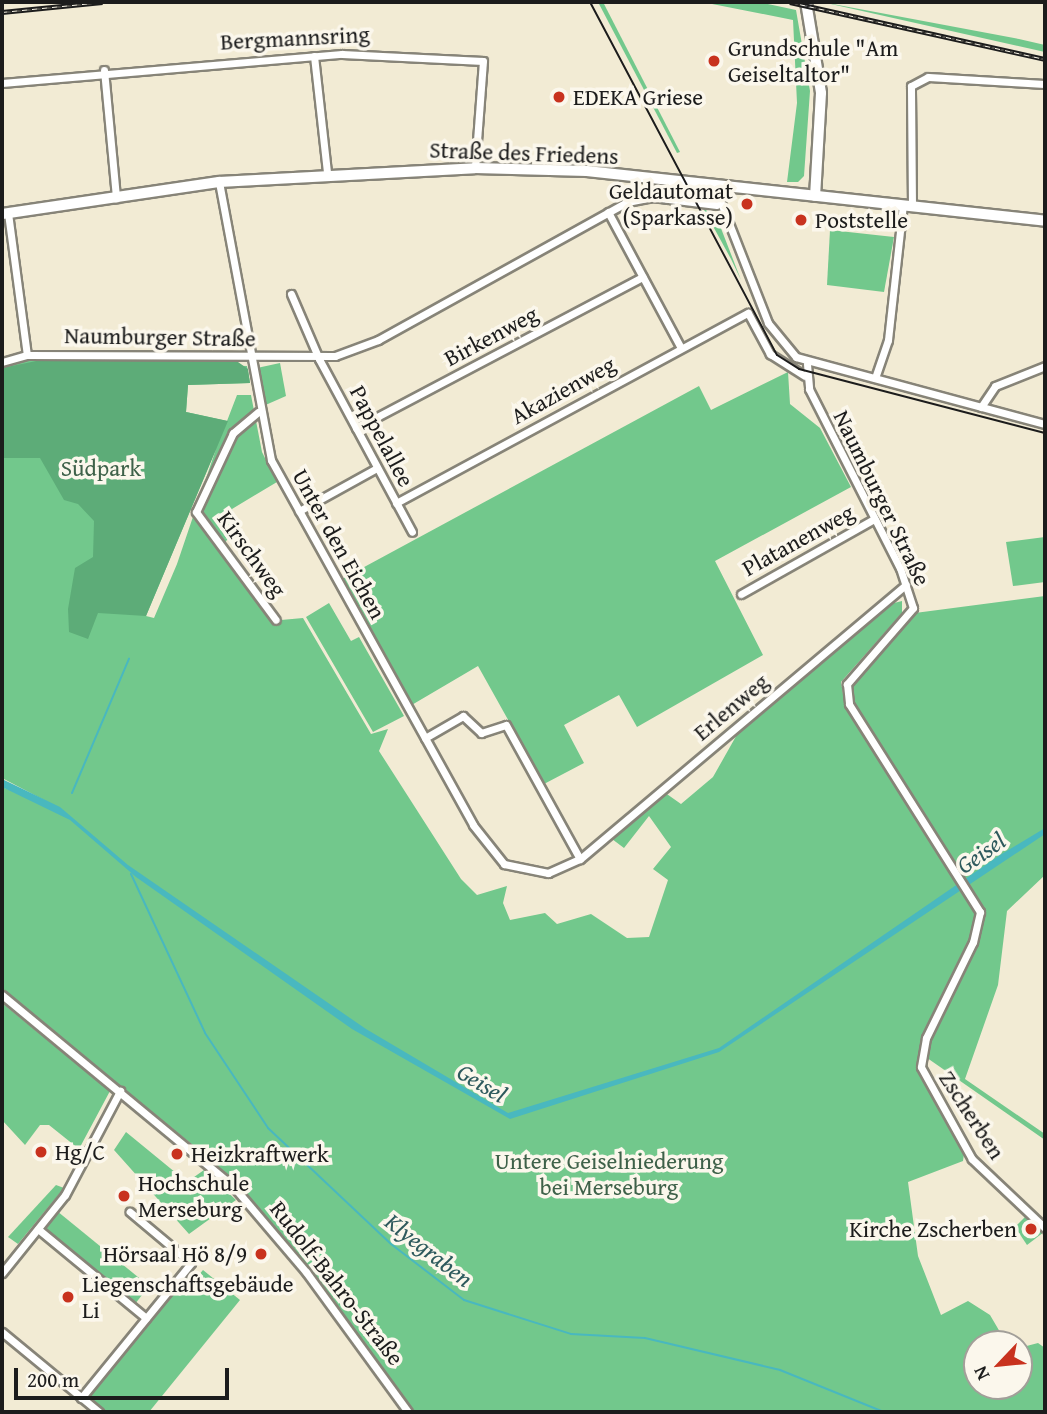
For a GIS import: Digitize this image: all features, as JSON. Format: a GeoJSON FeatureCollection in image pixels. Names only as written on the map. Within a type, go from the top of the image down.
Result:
{"type":"FeatureCollection","features":[{"type":"Feature","properties":{"kind":"street"},"geometry":{"type":"LineString","coordinates":[[806,2],[821,93],[815,196]]}},
{"type":"Feature","properties":{"kind":"street","name":"Bergmannsring"},"geometry":{"type":"LineString","coordinates":[[2,83],[104,70],[314,56],[410,53],[482,61],[475,168]]}},
{"type":"Feature","properties":{"kind":"street"},"geometry":{"type":"LineString","coordinates":[[314,56],[327,172]]}},
{"type":"Feature","properties":{"kind":"street"},"geometry":{"type":"LineString","coordinates":[[104,70],[116,198]]}},
{"type":"Feature","properties":{"kind":"street"},"geometry":{"type":"LineString","coordinates":[[875,378],[888,340],[908,205],[911,86],[928,77],[1045,84]]}},
{"type":"Feature","properties":{"kind":"street","name":"Straße des Friedens"},"geometry":{"type":"LineString","coordinates":[[5,214],[219,182],[327,172],[475,168],[587,171],[1045,221]]}},
{"type":"Feature","properties":{"kind":"street","name":"Unter den Eichen"},"geometry":{"type":"LineString","coordinates":[[219,182],[258,412],[271,460],[425,738],[495,857],[532,873],[580,859]]}},
{"type":"Feature","properties":{"kind":"street"},"geometry":{"type":"LineString","coordinates":[[714,185],[717,205],[768,323],[807,364],[805,376]]}},
{"type":"Feature","properties":{"kind":"street","name":"Naumburger Straße"},"geometry":{"type":"LineString","coordinates":[[2,362],[27,355],[318,359],[378,340],[608,212],[652,197],[717,205]]}},
{"type":"Feature","properties":{"kind":"street"},"geometry":{"type":"LineString","coordinates":[[608,212],[681,348]]}},
{"type":"Feature","properties":{"kind":"street"},"geometry":{"type":"LineString","coordinates":[[5,214],[27,355]]}},
{"type":"Feature","properties":{"kind":"street","name":"Birkenweg"},"geometry":{"type":"LineString","coordinates":[[356,428],[643,277]]}},
{"type":"Feature","properties":{"kind":"street"},"geometry":{"type":"LineString","coordinates":[[291,294],[318,359]]}},
{"type":"Feature","properties":{"kind":"street","name":"Akazienweg"},"geometry":{"type":"LineString","coordinates":[[396,503],[748,313],[770,354],[805,376]]}},
{"type":"Feature","properties":{"kind":"street","name":"Pappelallee"},"geometry":{"type":"LineString","coordinates":[[318,359],[412,532]]}},
{"type":"Feature","properties":{"kind":"street","name":"Naumburger Straße"},"geometry":{"type":"LineString","coordinates":[[807,364],[875,378],[1045,424]]}},
{"type":"Feature","properties":{"kind":"street"},"geometry":{"type":"LineString","coordinates":[[981,407],[995,386],[1045,366]]}},
{"type":"Feature","properties":{"kind":"street","name":"Naumburger Straße"},"geometry":{"type":"LineString","coordinates":[[805,376],[906,584],[913,608],[907,620],[852,677],[846,694],[959,874]]}},
{"type":"Feature","properties":{"kind":"street","name":"Kirschweg"},"geometry":{"type":"LineString","coordinates":[[258,412],[233,433],[196,512],[276,620]]}},
{"type":"Feature","properties":{"kind":"street"},"geometry":{"type":"LineString","coordinates":[[299,511],[377,468]]}},
{"type":"Feature","properties":{"kind":"street","name":"Platanenweg"},"geometry":{"type":"LineString","coordinates":[[741,594],[874,519]]}},
{"type":"Feature","properties":{"kind":"street","name":"Erlenweg"},"geometry":{"type":"LineString","coordinates":[[580,859],[906,584]]}},
{"type":"Feature","properties":{"kind":"street"},"geometry":{"type":"LineString","coordinates":[[425,738],[463,716],[481,733],[506,725],[580,859]]}},
{"type":"Feature","properties":{"kind":"street","name":"Zscherben"},"geometry":{"type":"LineString","coordinates":[[959,874],[968,887],[979,924],[926,1038],[921,1067],[972,1159],[1045,1228]]}},
{"type":"Feature","properties":{"kind":"street","name":"Rudolf-Bahro-Straße"},"geometry":{"type":"LineString","coordinates":[[2,995],[120,1091],[260,1216],[408,1412]]}},
{"type":"Feature","properties":{"kind":"street"},"geometry":{"type":"LineString","coordinates":[[2,1273],[78,1173],[120,1091]]}},
{"type":"Feature","properties":{"kind":"street"},"geometry":{"type":"LineString","coordinates":[[82,1398],[191,1263],[130,1212]]}},
{"type":"Feature","properties":{"kind":"street"},"geometry":{"type":"LineString","coordinates":[[38,1229],[146,1318]]}},
{"type":"Feature","properties":{"kind":"street"},"geometry":{"type":"LineString","coordinates":[[2,1332],[99,1412]]}},
{"type":"Feature","properties":{"kind":"green space"},"geometry":{"type":"Polygon","coordinates":[[[598,2],[603,2],[680,152],[677,153],[598,2]]]}},
{"type":"Feature","properties":{"kind":"green space"},"geometry":{"type":"Polygon","coordinates":[[[702,2],[758,2],[796,10],[810,91],[804,176],[798,182],[787,182],[797,103],[793,20],[702,2]]]}},
{"type":"Feature","properties":{"kind":"green space"},"geometry":{"type":"Polygon","coordinates":[[[822,2],[1019,39],[1045,45],[1045,52],[822,2]]]}},
{"type":"Feature","properties":{"kind":"green space"},"geometry":{"type":"Polygon","coordinates":[[[703,208],[717,218],[741,280],[731,259],[703,208]]]}},
{"type":"Feature","properties":{"kind":"green space"},"geometry":{"type":"Polygon","coordinates":[[[830,230],[894,237],[884,292],[827,285],[830,230]]]}},
{"type":"Feature","properties":{"kind":"green space","name":"Südpark"},"geometry":{"type":"Polygon","coordinates":[[[46,359],[238,362],[248,369],[250,383],[188,385],[186,412],[228,421],[146,616],[98,613],[88,639],[69,632],[68,609],[75,568],[93,557],[94,521],[78,504],[64,500],[40,458],[2,458],[2,368],[46,359]]]}},
{"type":"Feature","properties":{"kind":"green space","name":"Untere Geiselniederung bei Merseburg"},"geometry":{"type":"Polygon","coordinates":[[[30,360],[247,366],[250,383],[188,385],[186,412],[227,421],[237,395],[251,395],[262,452],[277,482],[232,509],[235,525],[223,547],[270,621],[303,618],[371,734],[388,729],[379,751],[461,879],[477,895],[507,886],[503,903],[510,920],[545,913],[557,924],[591,914],[627,938],[649,937],[668,880],[653,869],[671,847],[649,816],[624,848],[612,839],[664,792],[681,804],[713,777],[739,731],[894,603],[902,601],[902,613],[841,682],[843,694],[915,613],[1045,596],[1045,875],[1007,911],[998,985],[965,1079],[1045,1134],[1045,1140],[920,1053],[920,1076],[964,1154],[963,1161],[908,1182],[918,1256],[941,1315],[968,1301],[990,1315],[999,1330],[963,1330],[963,1400],[1033,1400],[1033,1344],[1038,1343],[1045,1348],[1045,1412],[412,1412],[262,1212],[199,1150],[2,992],[2,787],[63,810],[2,778],[2,368],[30,360]],[[216,449],[146,616],[154,618],[177,564],[216,449]]]}},
{"type":"Feature","properties":{"kind":"green space"},"geometry":{"type":"Polygon","coordinates":[[[280,363],[286,396],[261,407],[257,368],[280,363]]]}},
{"type":"Feature","properties":{"kind":"green space"},"geometry":{"type":"Polygon","coordinates":[[[788,372],[790,404],[820,428],[851,487],[715,561],[763,655],[637,727],[619,695],[564,725],[584,763],[544,784],[478,666],[410,706],[342,579],[699,386],[711,410],[788,372]]]}},
{"type":"Feature","properties":{"kind":"green space"},"geometry":{"type":"Polygon","coordinates":[[[1045,537],[1045,582],[1013,586],[1006,542],[1045,537]]]}},
{"type":"Feature","properties":{"kind":"green space"},"geometry":{"type":"Polygon","coordinates":[[[329,603],[351,641],[359,637],[404,716],[373,732],[306,617],[329,603]]]}},
{"type":"Feature","properties":{"kind":"green space"},"geometry":{"type":"Polygon","coordinates":[[[2,1003],[110,1091],[79,1149],[49,1125],[40,1125],[25,1145],[2,1120],[2,1003]]]}},
{"type":"Feature","properties":{"kind":"green space"},"geometry":{"type":"Polygon","coordinates":[[[126,1132],[187,1182],[204,1170],[236,1200],[189,1234],[114,1150],[126,1132]]]}},
{"type":"Feature","properties":{"kind":"green space"},"geometry":{"type":"Polygon","coordinates":[[[56,1185],[64,1188],[18,1244],[8,1237],[56,1185]]]}},
{"type":"Feature","properties":{"kind":"green space"},"geometry":{"type":"Polygon","coordinates":[[[57,1211],[149,1286],[135,1304],[43,1230],[57,1211]]]}},
{"type":"Feature","properties":{"kind":"green space"},"geometry":{"type":"Polygon","coordinates":[[[1029,1213],[1044,1232],[1027,1245],[1015,1227],[1029,1213]]]}},
{"type":"Feature","properties":{"kind":"green space"},"geometry":{"type":"Polygon","coordinates":[[[203,1270],[240,1300],[149,1412],[107,1412],[89,1398],[190,1272],[197,1277],[203,1270]]]}},
{"type":"Feature","properties":{"kind":"water"},"geometry":{"type":"Polygon","coordinates":[[[2,779],[60,807],[128,865],[366,1029],[508,1113],[719,1048],[1000,855],[1045,828],[1045,834],[719,1052],[510,1119],[352,1029],[136,877],[70,820],[2,787],[2,779]]]}},
{"type":"Feature","properties":{"kind":"waterway"},"geometry":{"type":"LineString","coordinates":[[72,793],[129,659]]}},
{"type":"Feature","properties":{"kind":"waterway","name":"Klyegraben"},"geometry":{"type":"LineString","coordinates":[[131,874],[205,1033],[268,1128],[391,1244],[464,1300],[571,1334],[645,1338],[780,1370],[884,1412]]}},
{"type":"Feature","properties":{"kind":"tram line"},"geometry":{"type":"LineString","coordinates":[[590,2],[777,355],[799,369],[1045,433]]}},
{"type":"Feature","properties":{"kind":"railway"},"geometry":{"type":"LineString","coordinates":[[2,12],[103,2]]}},
{"type":"Feature","properties":{"kind":"railway"},"geometry":{"type":"LineString","coordinates":[[790,2],[1045,59]]}},
{"type":"Feature","properties":{"kind":"place","name":"Grundschule \"Am Geiseltaltor\""},"geometry":{"type":"Point","coordinates":[714,61]}},
{"type":"Feature","properties":{"kind":"place","name":"EDEKA Griese"},"geometry":{"type":"Point","coordinates":[559,97]}},
{"type":"Feature","properties":{"kind":"place","name":"Geldautomat (Sparkasse)"},"geometry":{"type":"Point","coordinates":[747,204]}},
{"type":"Feature","properties":{"kind":"place","name":"Poststelle"},"geometry":{"type":"Point","coordinates":[801,220]}},
{"type":"Feature","properties":{"kind":"place","name":"Hg/C"},"geometry":{"type":"Point","coordinates":[41,1152]}},
{"type":"Feature","properties":{"kind":"place","name":"Heizkraftwerk"},"geometry":{"type":"Point","coordinates":[177,1154]}},
{"type":"Feature","properties":{"kind":"place","name":"Hochschule Merseburg"},"geometry":{"type":"Point","coordinates":[124,1196]}},
{"type":"Feature","properties":{"kind":"place","name":"Kirche Zscherben"},"geometry":{"type":"Point","coordinates":[1031,1229]}},
{"type":"Feature","properties":{"kind":"place","name":"Hörsaal Hö 8/9"},"geometry":{"type":"Point","coordinates":[261,1254]}},
{"type":"Feature","properties":{"kind":"place","name":"Liegenschaftsgebäude Li"},"geometry":{"type":"Point","coordinates":[68,1297]}},
{"type":"Feature","properties":{"kind":"water label","name":"Geisel"},"geometry":{"type":"Point","coordinates":[981,853]}},
{"type":"Feature","properties":{"kind":"water label","name":"Geisel"},"geometry":{"type":"Point","coordinates":[482,1083]}}]}
